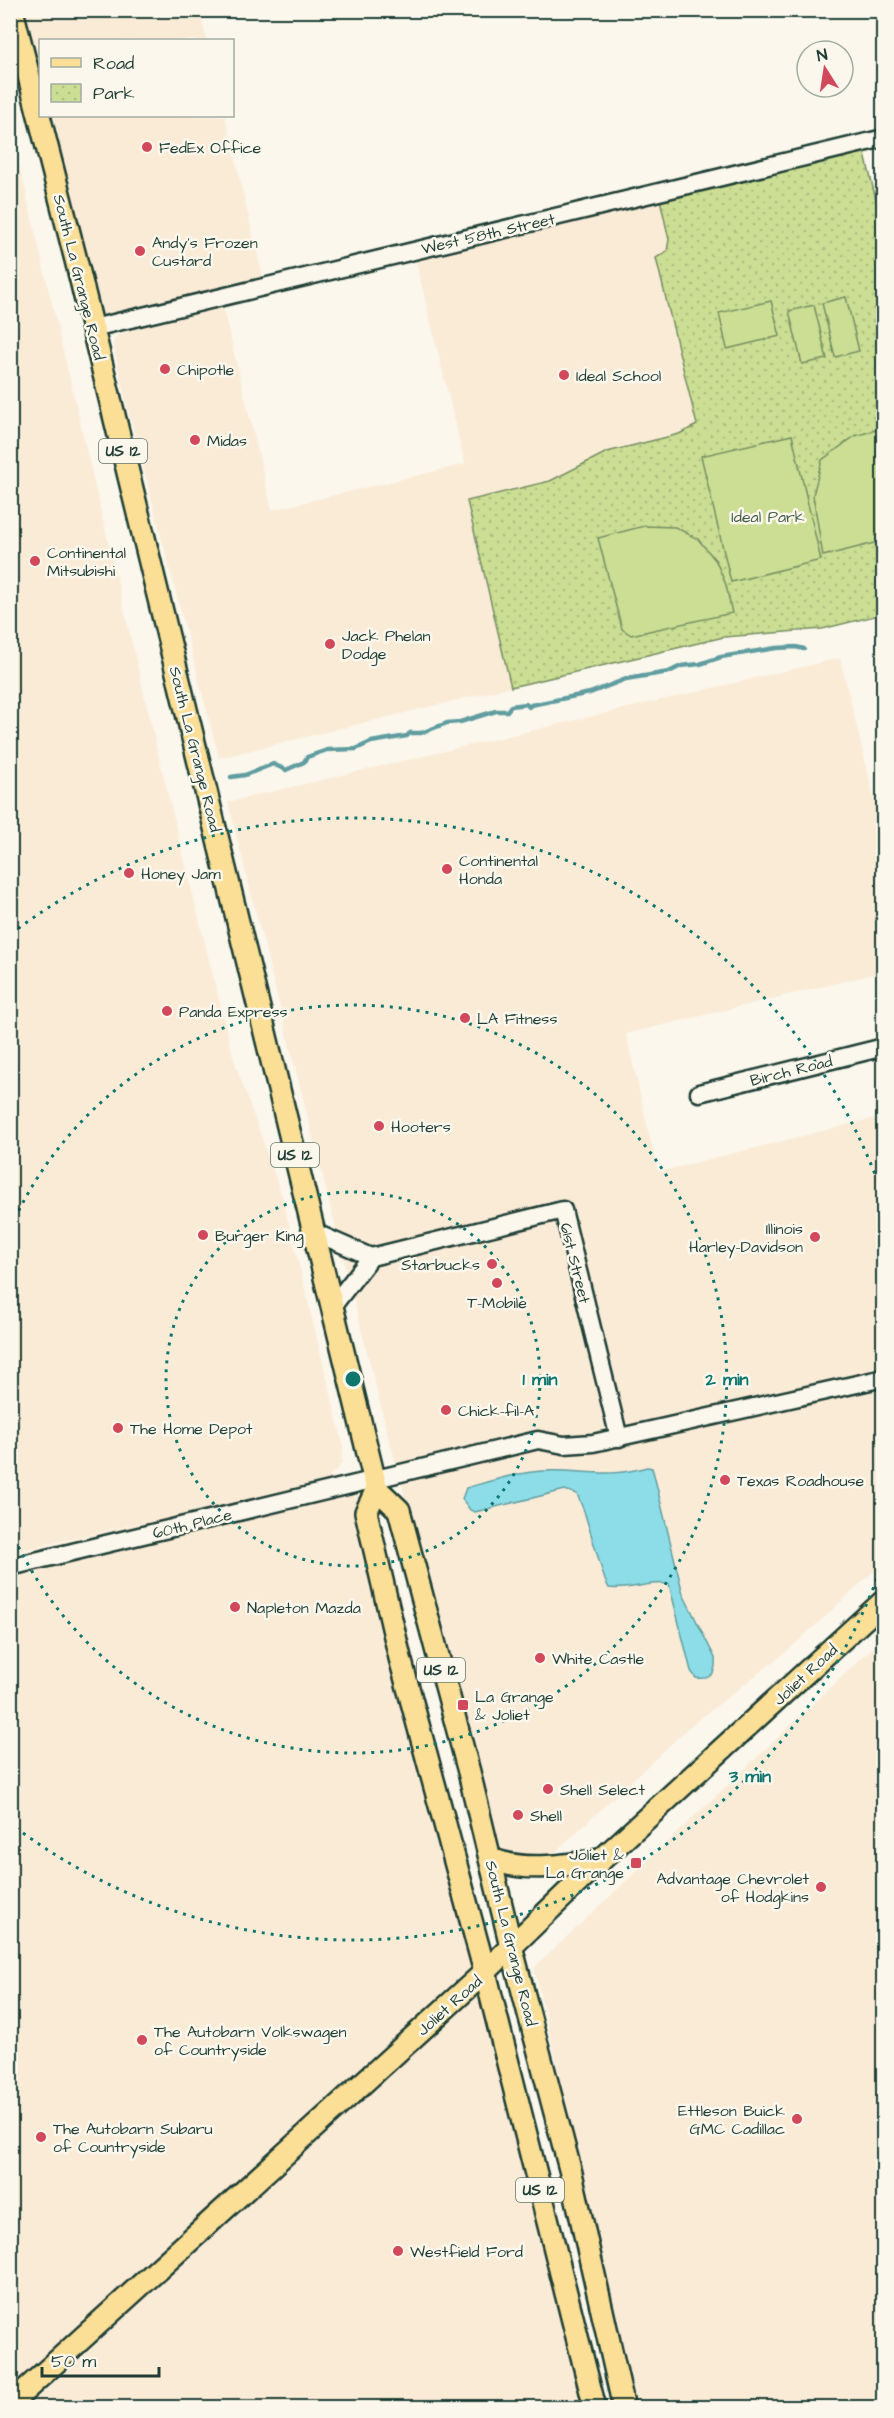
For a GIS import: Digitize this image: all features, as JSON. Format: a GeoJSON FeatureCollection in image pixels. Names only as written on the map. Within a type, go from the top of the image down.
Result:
{"type":"FeatureCollection","features":[{"type":"Feature","properties":{"kind":"main road","name":"South La Grange Road"},"geometry":{"type":"LineString","coordinates":[[12,10],[39,116]]}},
{"type":"Feature","properties":{"kind":"main road","name":"South La Grange Road"},"geometry":{"type":"LineString","coordinates":[[39,117],[376,1483],[399,1510],[571,2173],[624,2408]]}},
{"type":"Feature","properties":{"kind":"main road","name":"South La Grange Road"},"geometry":{"type":"LineString","coordinates":[[376,1483],[366,1512],[400,1658],[484,1972],[595,2408]]}},
{"type":"Feature","properties":{"kind":"main road","name":"Joliet Road"},"geometry":{"type":"LineString","coordinates":[[10,2404],[484,1972],[601,1860],[884,1601]]}},
{"type":"Feature","properties":{"kind":"main road"},"geometry":{"type":"LineString","coordinates":[[491,1858],[508,1865],[543,1868],[601,1860]]}},
{"type":"Feature","properties":{"kind":"street","name":"West 58th Street"},"geometry":{"type":"LineString","coordinates":[[93,328],[884,138]]}},
{"type":"Feature","properties":{"kind":"street","name":"Birch Road"},"geometry":{"type":"LineString","coordinates":[[699,1093],[884,1047]]}},
{"type":"Feature","properties":{"kind":"street","name":"61st Street"},"geometry":{"type":"LineString","coordinates":[[371,1257],[563,1210],[619,1438]]}},
{"type":"Feature","properties":{"kind":"street"},"geometry":{"type":"LineString","coordinates":[[314,1232],[371,1257],[332,1307]]}},
{"type":"Feature","properties":{"kind":"street"},"geometry":{"type":"LineString","coordinates":[[376,1483],[538,1440],[564,1445],[593,1443],[884,1378]]}},
{"type":"Feature","properties":{"kind":"street","name":"60th Place"},"geometry":{"type":"LineString","coordinates":[[10,1567],[376,1483]]}},
{"type":"Feature","properties":{"kind":"shaded area"},"geometry":{"type":"Polygon","coordinates":[[[22,11],[199,11],[207,39],[39,39],[39,81],[22,11]]]}},
{"type":"Feature","properties":{"kind":"shaded area"},"geometry":{"type":"Polygon","coordinates":[[[48,117],[225,117],[264,282],[99,321],[48,117]]]}},
{"type":"Feature","properties":{"kind":"shaded area"},"geometry":{"type":"Polygon","coordinates":[[[10,125],[161,766],[234,1060],[282,1196],[343,1444],[342,1463],[329,1476],[372,1482],[488,1962],[11,2400],[11,1555],[155,1519],[11,1553],[10,125]]]}},
{"type":"Feature","properties":{"kind":"shaded area"},"geometry":{"type":"Polygon","coordinates":[[[660,199],[669,240],[667,251],[656,258],[697,425],[679,434],[607,452],[550,481],[467,501],[511,687],[219,758],[126,401],[113,344],[115,337],[126,331],[223,307],[272,510],[465,464],[415,258],[660,199]]]}},
{"type":"Feature","properties":{"kind":"shaded area"},"geometry":{"type":"Polygon","coordinates":[[[840,658],[883,835],[883,972],[626,1034],[658,1172],[883,1116],[883,1563],[792,1647],[687,1729],[552,1855],[525,1861],[506,1854],[493,1831],[470,1749],[439,1617],[389,1439],[228,802],[840,658]]]}},
{"type":"Feature","properties":{"kind":"shaded area"},"geometry":{"type":"Polygon","coordinates":[[[883,1638],[883,2407],[638,2407],[534,1968],[883,1638]]]}},
{"type":"Feature","properties":{"kind":"shaded area"},"geometry":{"type":"Polygon","coordinates":[[[481,1992],[584,2407],[27,2407],[481,1992]]]}},
{"type":"Feature","properties":{"kind":"green space","name":"Ideal Park"},"geometry":{"type":"Polygon","coordinates":[[[864,150],[884,233],[883,614],[822,629],[724,637],[511,687],[467,501],[550,481],[607,452],[679,434],[697,425],[656,258],[667,251],[669,240],[660,199],[864,150]]]}},
{"type":"Feature","properties":{"kind":"green space"},"geometry":{"type":"Polygon","coordinates":[[[846,297],[859,351],[835,357],[822,303],[846,297]]]}},
{"type":"Feature","properties":{"kind":"green space"},"geometry":{"type":"Polygon","coordinates":[[[771,301],[780,336],[727,349],[719,313],[771,301]]]}},
{"type":"Feature","properties":{"kind":"green space"},"geometry":{"type":"Polygon","coordinates":[[[814,305],[827,359],[802,364],[789,311],[814,305]]]}},
{"type":"Feature","properties":{"kind":"green space"},"geometry":{"type":"Polygon","coordinates":[[[883,428],[883,541],[823,556],[813,495],[822,460],[855,436],[883,428]]]}},
{"type":"Feature","properties":{"kind":"green space"},"geometry":{"type":"Polygon","coordinates":[[[792,435],[821,560],[731,582],[701,456],[792,435]]]}},
{"type":"Feature","properties":{"kind":"green space"},"geometry":{"type":"Polygon","coordinates":[[[644,526],[675,527],[698,539],[716,561],[726,585],[732,613],[631,635],[622,629],[598,538],[644,526]]]}},
{"type":"Feature","properties":{"kind":"water"},"geometry":{"type":"Polygon","coordinates":[[[652,1468],[654,1475],[683,1594],[715,1658],[714,1671],[706,1678],[696,1678],[691,1671],[669,1584],[609,1588],[577,1494],[565,1490],[475,1512],[470,1510],[462,1499],[466,1488],[524,1473],[619,1472],[652,1468]]]}},
{"type":"Feature","properties":{"kind":"waterway"},"geometry":{"type":"LineString","coordinates":[[231,777],[245,775],[273,764],[286,770],[304,762],[307,757],[327,750],[356,749],[371,742],[407,736],[410,733],[421,733],[447,723],[460,722],[496,711],[507,711],[511,706],[526,704],[529,707],[590,693],[626,679],[669,672],[681,666],[700,664],[721,657],[776,648],[804,649]]}},
{"type":"Feature","properties":{"kind":"place","name":"FedEx Office"},"geometry":{"type":"Point","coordinates":[147,147]}},
{"type":"Feature","properties":{"kind":"place","name":"Andy's Frozen Custard"},"geometry":{"type":"Point","coordinates":[140,251]}},
{"type":"Feature","properties":{"kind":"place","name":"Chipotle"},"geometry":{"type":"Point","coordinates":[165,369]}},
{"type":"Feature","properties":{"kind":"place","name":"Ideal School"},"geometry":{"type":"Point","coordinates":[564,375]}},
{"type":"Feature","properties":{"kind":"place","name":"Midas"},"geometry":{"type":"Point","coordinates":[195,440]}},
{"type":"Feature","properties":{"kind":"place","name":"Continental Mitsubishi"},"geometry":{"type":"Point","coordinates":[35,561]}},
{"type":"Feature","properties":{"kind":"place","name":"Jack Phelan Dodge"},"geometry":{"type":"Point","coordinates":[330,644]}},
{"type":"Feature","properties":{"kind":"place","name":"Continental Honda"},"geometry":{"type":"Point","coordinates":[447,869]}},
{"type":"Feature","properties":{"kind":"place","name":"Honey Jam"},"geometry":{"type":"Point","coordinates":[129,873]}},
{"type":"Feature","properties":{"kind":"place","name":"Panda Express"},"geometry":{"type":"Point","coordinates":[167,1011]}},
{"type":"Feature","properties":{"kind":"place","name":"LA Fitness"},"geometry":{"type":"Point","coordinates":[465,1018]}},
{"type":"Feature","properties":{"kind":"place","name":"Hooters"},"geometry":{"type":"Point","coordinates":[379,1126]}},
{"type":"Feature","properties":{"kind":"place","name":"Burger King"},"geometry":{"type":"Point","coordinates":[203,1235]}},
{"type":"Feature","properties":{"kind":"place","name":"Illinois Harley-Davidson"},"geometry":{"type":"Point","coordinates":[815,1237]}},
{"type":"Feature","properties":{"kind":"place","name":"Starbucks"},"geometry":{"type":"Point","coordinates":[492,1264]}},
{"type":"Feature","properties":{"kind":"place","name":"T-Mobile"},"geometry":{"type":"Point","coordinates":[497,1283]}},
{"type":"Feature","properties":{"kind":"place","name":"Chick-fil-A"},"geometry":{"type":"Point","coordinates":[446,1410]}},
{"type":"Feature","properties":{"kind":"place","name":"The Home Depot"},"geometry":{"type":"Point","coordinates":[118,1428]}},
{"type":"Feature","properties":{"kind":"place","name":"Texas Roadhouse"},"geometry":{"type":"Point","coordinates":[725,1480]}},
{"type":"Feature","properties":{"kind":"place","name":"Napleton Mazda"},"geometry":{"type":"Point","coordinates":[235,1607]}},
{"type":"Feature","properties":{"kind":"place","name":"White Castle"},"geometry":{"type":"Point","coordinates":[540,1658]}},
{"type":"Feature","properties":{"kind":"place","name":"La Grange & Joliet"},"geometry":{"type":"Point","coordinates":[463,1705]}},
{"type":"Feature","properties":{"kind":"place","name":"Shell Select"},"geometry":{"type":"Point","coordinates":[548,1789]}},
{"type":"Feature","properties":{"kind":"place","name":"Shell"},"geometry":{"type":"Point","coordinates":[518,1815]}},
{"type":"Feature","properties":{"kind":"place","name":"Joliet & La Grange"},"geometry":{"type":"Point","coordinates":[636,1863]}},
{"type":"Feature","properties":{"kind":"place","name":"Advantage Chevrolet of Hodgkins"},"geometry":{"type":"Point","coordinates":[821,1887]}},
{"type":"Feature","properties":{"kind":"place","name":"The Autobarn Volkswagen of Countryside"},"geometry":{"type":"Point","coordinates":[142,2040]}},
{"type":"Feature","properties":{"kind":"place","name":"Ettleson Buick GMC Cadillac"},"geometry":{"type":"Point","coordinates":[797,2119]}},
{"type":"Feature","properties":{"kind":"place","name":"The Autobarn Subaru of Countryside"},"geometry":{"type":"Point","coordinates":[41,2137]}},
{"type":"Feature","properties":{"kind":"place","name":"Westfield Ford"},"geometry":{"type":"Point","coordinates":[398,2251]}}]}
